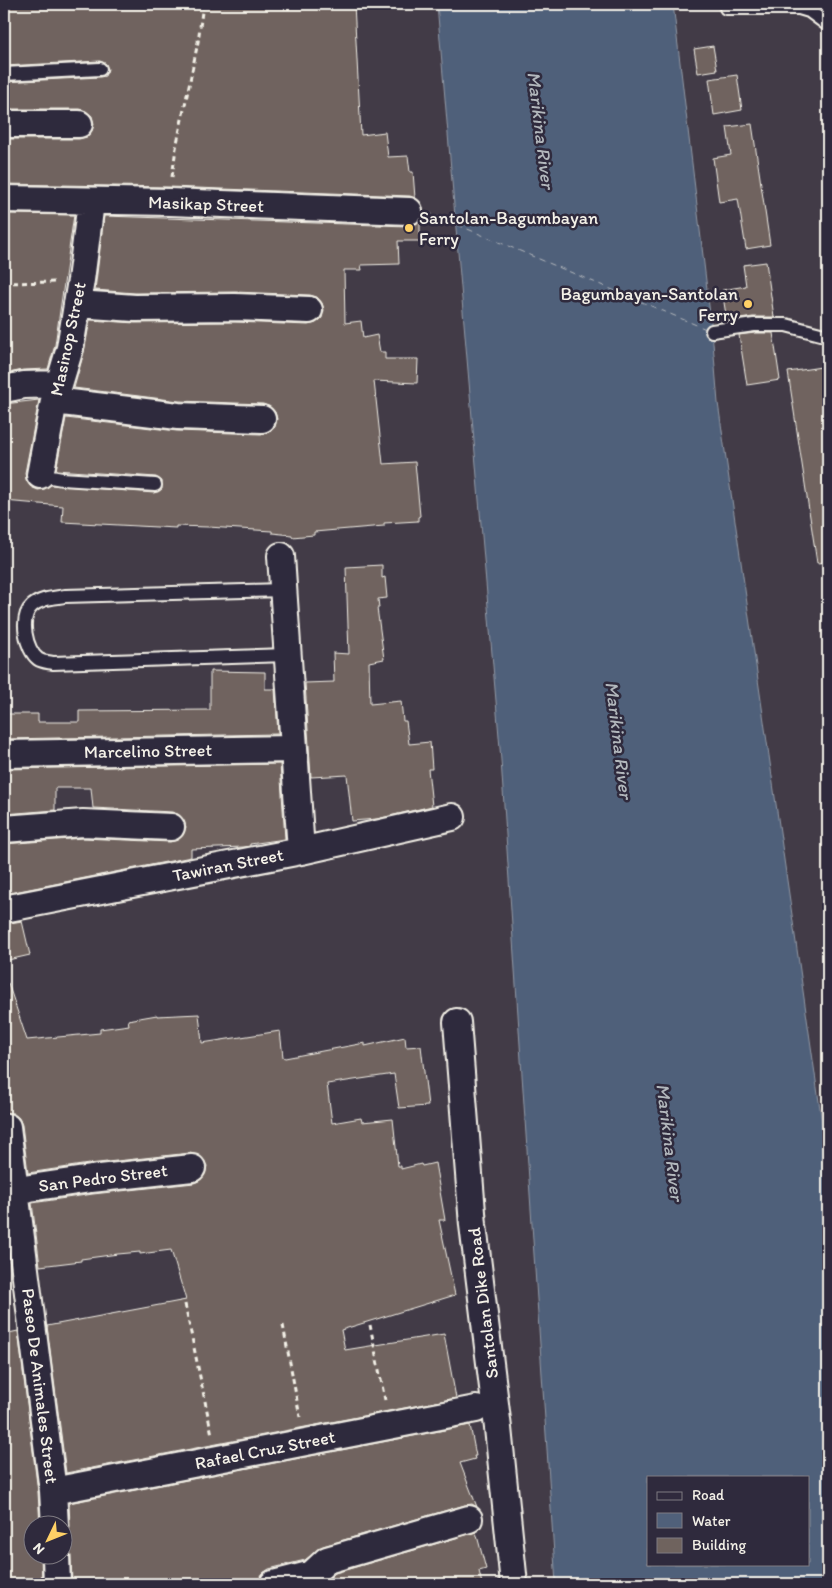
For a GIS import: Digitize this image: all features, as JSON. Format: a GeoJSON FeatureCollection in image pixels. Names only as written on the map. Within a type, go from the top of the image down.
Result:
{"type":"FeatureCollection","features":[{"type":"Feature","properties":{"kind":"street"},"geometry":{"type":"LineString","coordinates":[[4,124],[78,124]]}},
{"type":"Feature","properties":{"kind":"street","name":"Masikap Street"},"geometry":{"type":"LineString","coordinates":[[4,199],[169,202],[409,211]]}},
{"type":"Feature","properties":{"kind":"street","name":"Masinop Street"},"geometry":{"type":"LineString","coordinates":[[40,475],[57,392],[70,348],[91,202]]}},
{"type":"Feature","properties":{"kind":"street"},"geometry":{"type":"LineString","coordinates":[[79,292],[135,308],[235,307],[308,310]]}},
{"type":"Feature","properties":{"kind":"street"},"geometry":{"type":"LineString","coordinates":[[4,389],[24,386],[178,416],[262,419]]}},
{"type":"Feature","properties":{"kind":"street"},"geometry":{"type":"LineString","coordinates":[[281,556],[301,851]]}},
{"type":"Feature","properties":{"kind":"street","name":"Marcelino Street"},"geometry":{"type":"LineString","coordinates":[[4,754],[293,749]]}},
{"type":"Feature","properties":{"kind":"street","name":"Tawiran Street"},"geometry":{"type":"LineString","coordinates":[[4,910],[301,851],[452,817]]}},
{"type":"Feature","properties":{"kind":"street"},"geometry":{"type":"LineString","coordinates":[[4,829],[83,823],[171,827]]}},
{"type":"Feature","properties":{"kind":"street","name":"Santolan Dike Road"},"geometry":{"type":"LineString","coordinates":[[457,1022],[473,1225],[498,1428],[514,1584]]}},
{"type":"Feature","properties":{"kind":"street","name":"Paseo De Animales Street"},"geometry":{"type":"LineString","coordinates":[[7,1127],[53,1491],[54,1516]]}},
{"type":"Feature","properties":{"kind":"street","name":"San Pedro Street"},"geometry":{"type":"LineString","coordinates":[[15,1193],[30,1188],[91,1179],[192,1168]]}},
{"type":"Feature","properties":{"kind":"street","name":"Rafael Cruz Street"},"geometry":{"type":"LineString","coordinates":[[53,1491],[476,1409]]}},
{"type":"Feature","properties":{"kind":"street"},"geometry":{"type":"LineString","coordinates":[[273,1584],[312,1579],[327,1560],[468,1519]]}},
{"type":"Feature","properties":{"kind":"street"},"geometry":{"type":"LineString","coordinates":[[56,1566],[57,1584]]}},
{"type":"Feature","properties":{"kind":"lane"},"geometry":{"type":"LineString","coordinates":[[726,8],[799,8],[809,11],[828,25]]}},
{"type":"Feature","properties":{"kind":"lane"},"geometry":{"type":"LineString","coordinates":[[4,74],[100,69]]}},
{"type":"Feature","properties":{"kind":"lane"},"geometry":{"type":"LineString","coordinates":[[712,331],[754,325],[786,325],[828,336]]}},
{"type":"Feature","properties":{"kind":"lane"},"geometry":{"type":"LineString","coordinates":[[40,475],[62,479],[155,485]]}},
{"type":"Feature","properties":{"kind":"lane"},"geometry":{"type":"LineString","coordinates":[[283,590],[65,596],[43,599],[31,607],[26,618],[26,638],[30,650],[39,660],[53,663],[288,655]]}},
{"type":"Feature","properties":{"kind":"path"},"geometry":{"type":"LineString","coordinates":[[169,202],[176,148],[190,84],[203,4]]}},
{"type":"Feature","properties":{"kind":"path"},"geometry":{"type":"LineString","coordinates":[[4,283],[79,292]]}},
{"type":"Feature","properties":{"kind":"path"},"geometry":{"type":"LineString","coordinates":[[186,1304],[217,1460]]}},
{"type":"Feature","properties":{"kind":"path"},"geometry":{"type":"LineString","coordinates":[[283,1325],[304,1443]]}},
{"type":"Feature","properties":{"kind":"path"},"geometry":{"type":"LineString","coordinates":[[370,1325],[390,1426]]}},
{"type":"Feature","properties":{"kind":"water","name":"Marikina River"},"geometry":{"type":"Polygon","coordinates":[[[437,4],[673,4],[712,331],[718,403],[828,1164],[828,1584],[556,1584],[501,760],[437,4]]]}},
{"type":"Feature","properties":{"kind":"building"},"geometry":{"type":"Polygon","coordinates":[[[4,4],[354,4],[361,135],[385,132],[388,157],[408,156],[410,172],[413,172],[415,198],[410,196],[169,187],[4,184],[4,139],[79,139],[87,137],[92,131],[94,124],[92,116],[86,111],[79,109],[4,109],[4,82],[100,77],[105,76],[108,69],[106,64],[100,61],[4,66],[4,4]]]}},
{"type":"Feature","properties":{"kind":"building"},"geometry":{"type":"Polygon","coordinates":[[[713,46],[717,70],[698,73],[694,49],[713,46]]]}},
{"type":"Feature","properties":{"kind":"building"},"geometry":{"type":"Polygon","coordinates":[[[737,75],[742,110],[714,115],[709,79],[737,75]]]}},
{"type":"Feature","properties":{"kind":"building"},"geometry":{"type":"Polygon","coordinates":[[[752,124],[770,245],[746,249],[738,199],[719,202],[713,158],[731,155],[727,127],[752,124]]]}},
{"type":"Feature","properties":{"kind":"building"},"geometry":{"type":"Polygon","coordinates":[[[4,214],[74,215],[55,345],[48,369],[23,370],[4,374],[4,214]]]}},
{"type":"Feature","properties":{"kind":"building"},"geometry":{"type":"Polygon","coordinates":[[[104,216],[408,226],[420,221],[420,241],[398,241],[399,264],[361,265],[362,270],[344,270],[345,323],[361,321],[363,338],[377,335],[380,352],[385,352],[385,359],[418,359],[417,383],[374,381],[383,464],[415,462],[420,516],[418,521],[384,523],[384,526],[314,532],[314,535],[292,537],[292,535],[272,533],[272,531],[62,522],[63,506],[4,501],[4,404],[39,400],[25,473],[30,486],[38,490],[51,485],[154,493],[162,489],[162,481],[156,477],[56,470],[66,418],[177,431],[261,434],[269,432],[275,427],[277,419],[275,412],[263,404],[179,401],[74,388],[90,320],[135,323],[235,322],[308,325],[316,323],[322,318],[324,310],[322,303],[317,297],[310,295],[235,292],[135,293],[95,290],[104,216]]]}},
{"type":"Feature","properties":{"kind":"building","name":"Bagumbayan-Santolan Ferry"},"geometry":{"type":"Polygon","coordinates":[[[766,262],[774,317],[753,317],[727,321],[722,290],[746,286],[743,265],[766,262]]]}},
{"type":"Feature","properties":{"kind":"building"},"geometry":{"type":"Polygon","coordinates":[[[773,333],[780,380],[747,385],[739,335],[773,333]]]}},
{"type":"Feature","properties":{"kind":"building"},"geometry":{"type":"Polygon","coordinates":[[[828,366],[828,562],[817,563],[788,372],[828,366]]]}},
{"type":"Feature","properties":{"kind":"building"},"geometry":{"type":"Polygon","coordinates":[[[382,565],[382,578],[385,577],[387,598],[378,599],[379,608],[377,608],[384,659],[369,662],[370,704],[401,701],[403,721],[406,721],[409,744],[430,742],[432,769],[428,769],[432,806],[377,819],[352,821],[347,775],[311,777],[305,683],[334,682],[333,653],[349,654],[346,567],[382,565]]]}},
{"type":"Feature","properties":{"kind":"building"},"geometry":{"type":"Polygon","coordinates":[[[210,671],[265,672],[265,689],[275,689],[278,734],[4,739],[4,714],[38,714],[38,722],[79,722],[79,711],[210,710],[210,671]]]}},
{"type":"Feature","properties":{"kind":"building"},"geometry":{"type":"Polygon","coordinates":[[[280,764],[285,839],[250,844],[250,846],[244,847],[191,849],[191,857],[4,894],[4,844],[83,838],[170,842],[177,840],[183,835],[186,827],[179,815],[172,812],[93,808],[91,788],[55,788],[55,810],[4,814],[4,769],[280,764]]]}},
{"type":"Feature","properties":{"kind":"building"},"geometry":{"type":"Polygon","coordinates":[[[22,921],[30,955],[8,960],[4,945],[4,924],[22,921]]]}},
{"type":"Feature","properties":{"kind":"building"},"geometry":{"type":"Polygon","coordinates":[[[4,983],[8,983],[27,1040],[100,1033],[100,1029],[129,1025],[128,1020],[157,1015],[199,1014],[202,1043],[280,1031],[283,1057],[285,1058],[365,1043],[365,1046],[405,1037],[406,1047],[421,1046],[428,1106],[399,1108],[394,1074],[327,1084],[332,1123],[361,1118],[362,1122],[393,1119],[398,1166],[401,1166],[401,1169],[435,1163],[445,1220],[439,1220],[455,1295],[341,1330],[345,1350],[444,1334],[456,1398],[66,1473],[47,1326],[186,1300],[171,1250],[140,1254],[140,1252],[118,1254],[40,1266],[32,1203],[194,1183],[205,1174],[207,1166],[198,1155],[190,1153],[28,1173],[22,1125],[19,1118],[13,1113],[4,1113],[4,983]]]}},
{"type":"Feature","properties":{"kind":"building"},"geometry":{"type":"Polygon","coordinates":[[[18,1331],[38,1492],[39,1516],[22,1516],[22,1566],[41,1566],[42,1584],[4,1584],[4,1334],[18,1331]]]}},
{"type":"Feature","properties":{"kind":"building"},"geometry":{"type":"Polygon","coordinates":[[[470,1425],[476,1456],[474,1456],[475,1459],[460,1463],[477,1507],[472,1504],[465,1505],[323,1546],[305,1560],[269,1569],[263,1573],[258,1584],[72,1584],[72,1516],[70,1516],[69,1503],[470,1425]]]}},
{"type":"Feature","properties":{"kind":"building"},"geometry":{"type":"Polygon","coordinates":[[[476,1532],[486,1569],[479,1571],[482,1584],[323,1584],[335,1573],[476,1532]]]}},
{"type":"Feature","properties":{"kind":"ferry route"},"geometry":{"type":"LineString","coordinates":[[427,212],[706,329]]}},
{"type":"Feature","properties":{"kind":"place","name":"Santolan-Bagumbayan Ferry"},"geometry":{"type":"Point","coordinates":[409,228]}},
{"type":"Feature","properties":{"kind":"place","name":"Bagumbayan-Santolan Ferry"},"geometry":{"type":"Point","coordinates":[748,304]}}]}
